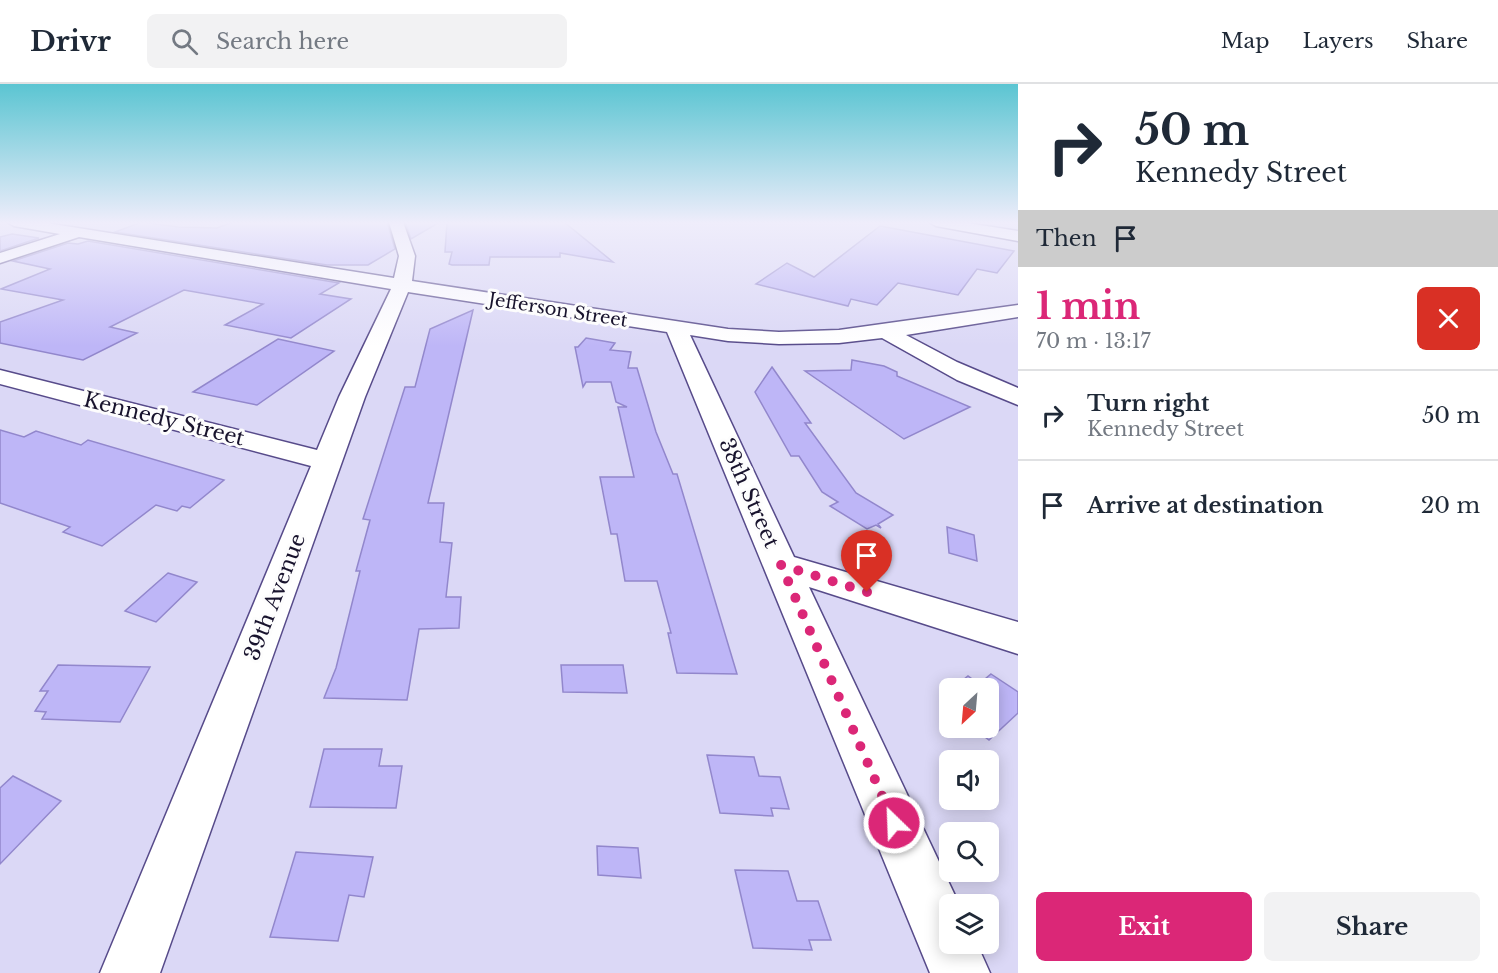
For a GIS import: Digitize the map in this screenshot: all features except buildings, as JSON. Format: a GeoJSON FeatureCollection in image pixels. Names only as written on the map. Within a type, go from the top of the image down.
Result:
{"type":"FeatureCollection","features":[{"type":"Feature","properties":{"kind":"street","name":"Jefferson Street"},"geometry":{"type":"LineString","coordinates":[[271,263],[676,328]]}},
{"type":"Feature","properties":{"kind":"street","name":"39th Avenue"},"geometry":{"type":"LineString","coordinates":[[130,973],[352,397],[402,285],[405,263]]}},
{"type":"Feature","properties":{"kind":"street"},"geometry":{"type":"LineString","coordinates":[[676,328],[780,338],[884,330],[1018,311]]}},
{"type":"Feature","properties":{"kind":"street","name":"38th Street"},"geometry":{"type":"LineString","coordinates":[[676,328],[960,973]]}},
{"type":"Feature","properties":{"kind":"street"},"geometry":{"type":"LineString","coordinates":[[884,330],[921,354],[983,385],[1018,397]]}},
{"type":"Feature","properties":{"kind":"street","name":"Kennedy Street"},"geometry":{"type":"LineString","coordinates":[[0,377],[327,461]]}},
{"type":"Feature","properties":{"kind":"street"},"geometry":{"type":"LineString","coordinates":[[781,565],[1018,638]]}},
{"type":"Feature","properties":{"kind":"route"},"geometry":{"type":"LineString","coordinates":[[867,592],[781,565],[894,823]]}}]}
